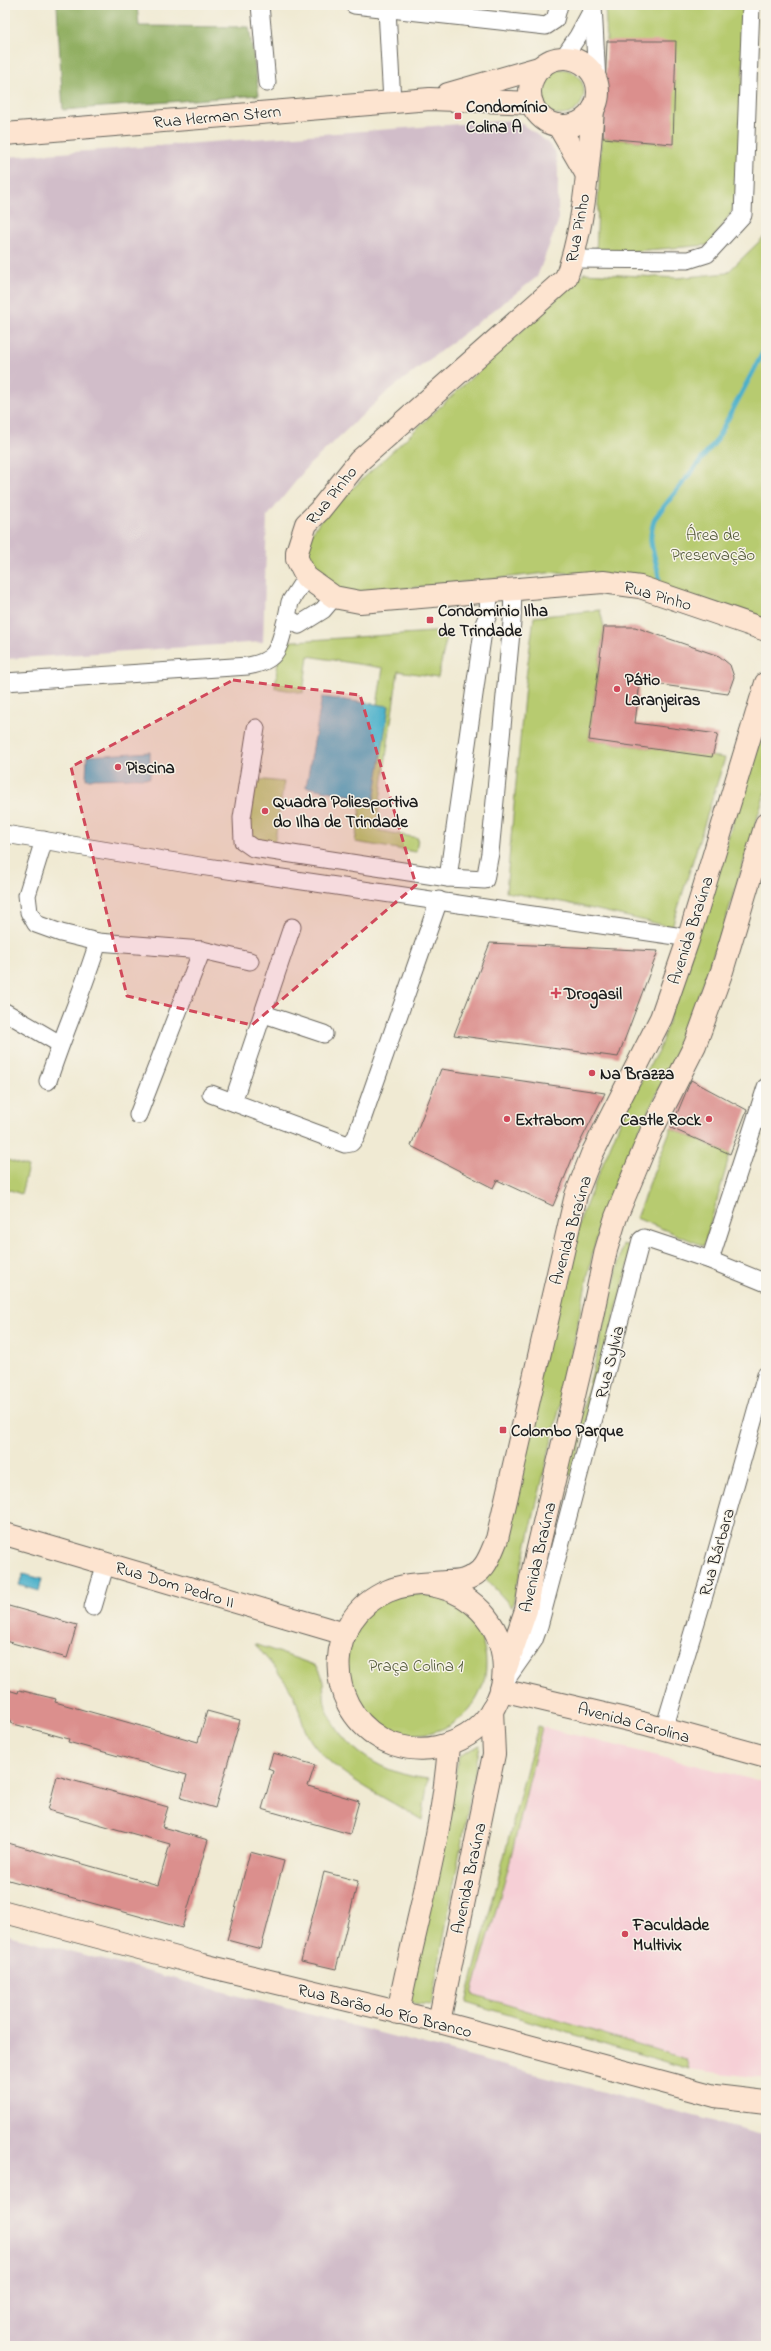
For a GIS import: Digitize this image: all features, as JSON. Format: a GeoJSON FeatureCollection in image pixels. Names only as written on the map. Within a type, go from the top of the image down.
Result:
{"type":"FeatureCollection","features":[{"type":"Feature","properties":{"kind":"street"},"geometry":{"type":"LineString","coordinates":[[260,5],[267,83]]}},
{"type":"Feature","properties":{"kind":"street"},"geometry":{"type":"LineString","coordinates":[[354,5],[546,26],[555,20],[559,5]]}},
{"type":"Feature","properties":{"kind":"street"},"geometry":{"type":"LineString","coordinates":[[573,259],[688,260],[700,257],[707,254],[742,215],[751,5]]}},
{"type":"Feature","properties":{"kind":"street"},"geometry":{"type":"LineString","coordinates":[[563,58],[578,36],[593,7]]}},
{"type":"Feature","properties":{"kind":"street"},"geometry":{"type":"LineString","coordinates":[[593,7],[598,96],[593,110],[578,122],[558,125],[545,119],[532,103],[531,87],[536,72],[552,61],[563,58],[575,60],[586,66],[597,82]]}},
{"type":"Feature","properties":{"kind":"street"},"geometry":{"type":"LineString","coordinates":[[387,9],[392,102]]}},
{"type":"Feature","properties":{"kind":"street","name":"Rua Herman Stern"},"geometry":{"type":"LineString","coordinates":[[430,99],[542,67]]}},
{"type":"Feature","properties":{"kind":"street","name":"Rua Herman Stern"},"geometry":{"type":"LineString","coordinates":[[5,134],[430,99],[532,103]]}},
{"type":"Feature","properties":{"kind":"street","name":"Rua Pinho"},"geometry":{"type":"LineString","coordinates":[[593,110],[587,175],[573,259],[566,278],[359,461],[319,511],[306,524],[297,552],[297,559],[306,577],[334,597],[360,602],[603,582],[620,583],[640,587],[766,630]]}},
{"type":"Feature","properties":{"kind":"street","name":"Rua Pinho"},"geometry":{"type":"LineString","coordinates":[[558,125],[587,175]]}},
{"type":"Feature","properties":{"kind":"street"},"geometry":{"type":"LineString","coordinates":[[293,621],[290,602],[306,577]]}},
{"type":"Feature","properties":{"kind":"street"},"geometry":{"type":"LineString","coordinates":[[256,728],[242,818],[243,841],[253,848],[448,878],[480,881],[485,880],[488,876],[512,622],[513,589]]}},
{"type":"Feature","properties":{"kind":"street"},"geometry":{"type":"LineString","coordinates":[[448,878],[484,624],[488,615],[489,592]]}},
{"type":"Feature","properties":{"kind":"street"},"geometry":{"type":"LineString","coordinates":[[5,682],[264,664],[273,657],[281,640],[293,621],[323,610],[334,597]]}},
{"type":"Feature","properties":{"kind":"street","name":"Avenida Braúna"},"geometry":{"type":"LineString","coordinates":[[423,1584],[463,1580],[486,1566],[497,1538],[576,1195],[592,1154],[661,1018],[688,940],[766,683]]}},
{"type":"Feature","properties":{"kind":"street","name":"Avenida Braúna"},"geometry":{"type":"LineString","coordinates":[[439,2022],[494,1754],[492,1710],[526,1610],[531,1578],[581,1368],[606,1250],[614,1224],[652,1130],[695,1045],[760,860],[766,824]]}},
{"type":"Feature","properties":{"kind":"street"},"geometry":{"type":"LineString","coordinates":[[5,834],[676,936],[688,940]]}},
{"type":"Feature","properties":{"kind":"street"},"geometry":{"type":"LineString","coordinates":[[44,840],[27,895],[29,912],[36,924],[98,942],[202,950],[250,961]]}},
{"type":"Feature","properties":{"kind":"street"},"geometry":{"type":"LineString","coordinates":[[211,1094],[345,1144],[351,1143],[356,1137],[439,900]]}},
{"type":"Feature","properties":{"kind":"street"},"geometry":{"type":"LineString","coordinates":[[233,1102],[264,1014],[292,927]]}},
{"type":"Feature","properties":{"kind":"street"},"geometry":{"type":"LineString","coordinates":[[48,1081],[60,1044],[86,982],[98,942]]}},
{"type":"Feature","properties":{"kind":"street"},"geometry":{"type":"LineString","coordinates":[[138,1114],[202,950]]}},
{"type":"Feature","properties":{"kind":"street"},"geometry":{"type":"LineString","coordinates":[[5,1012],[60,1044]]}},
{"type":"Feature","properties":{"kind":"street"},"geometry":{"type":"LineString","coordinates":[[264,1014],[324,1034]]}},
{"type":"Feature","properties":{"kind":"street"},"geometry":{"type":"LineString","coordinates":[[766,1087],[710,1260],[766,1283]]}},
{"type":"Feature","properties":{"kind":"street","name":"Rua Sylvia"},"geometry":{"type":"LineString","coordinates":[[502,1683],[534,1640],[539,1626],[642,1238],[710,1260]]}},
{"type":"Feature","properties":{"kind":"street","name":"Rua Bárbara"},"geometry":{"type":"LineString","coordinates":[[664,1729],[708,1582],[766,1375]]}},
{"type":"Feature","properties":{"kind":"street","name":"Rua Dom Pedro II"},"geometry":{"type":"LineString","coordinates":[[5,1534],[345,1634]]}},
{"type":"Feature","properties":{"kind":"street"},"geometry":{"type":"LineString","coordinates":[[93,1607],[106,1563]]}},
{"type":"Feature","properties":{"kind":"street"},"geometry":{"type":"LineString","coordinates":[[492,1710],[474,1731],[449,1744],[428,1749],[394,1745],[382,1739],[360,1723],[345,1700],[338,1674],[340,1647],[345,1634],[357,1614],[376,1597],[399,1587],[423,1584],[441,1586],[458,1593],[478,1606],[493,1625],[502,1649],[502,1683]]}},
{"type":"Feature","properties":{"kind":"street","name":"Avenida Carolina"},"geometry":{"type":"LineString","coordinates":[[502,1683],[766,1757]]}},
{"type":"Feature","properties":{"kind":"street"},"geometry":{"type":"LineString","coordinates":[[398,2013],[430,1870],[446,1782],[449,1744]]}},
{"type":"Feature","properties":{"kind":"street","name":"Rua Barão do Río Branco"},"geometry":{"type":"LineString","coordinates":[[5,1912],[203,1965],[439,2022],[715,2096],[766,2102]]}},
{"type":"Feature","properties":{"kind":"highlighted area"},"geometry":{"type":"Polygon","coordinates":[[[233,680],[360,695],[416,885],[252,1025],[127,996],[71,767],[233,680]]]}},
{"type":"Feature","properties":{"kind":"shaded area"},"geometry":{"type":"Polygon","coordinates":[[[516,120],[546,141],[555,151],[558,167],[558,222],[537,277],[386,393],[309,465],[267,517],[263,642],[5,659],[5,157],[516,120]]]}},
{"type":"Feature","properties":{"kind":"shaded area","name":"Faculdade Multivix"},"geometry":{"type":"Polygon","coordinates":[[[538,1726],[766,1783],[766,2076],[761,2078],[689,2069],[466,2002],[538,1726]]]}},
{"type":"Feature","properties":{"kind":"shaded area"},"geometry":{"type":"Polygon","coordinates":[[[5,1934],[766,2135],[766,2346],[5,2346],[5,1934]]]}},
{"type":"Feature","properties":{"kind":"green space"},"geometry":{"type":"Polygon","coordinates":[[[57,5],[137,5],[139,26],[249,27],[259,95],[63,110],[57,5]]]}},
{"type":"Feature","properties":{"kind":"green space"},"geometry":{"type":"Polygon","coordinates":[[[605,5],[745,5],[739,201],[709,245],[596,254],[601,138],[672,144],[607,41],[605,5]]]}},
{"type":"Feature","properties":{"kind":"green space"},"geometry":{"type":"Polygon","coordinates":[[[561,69],[574,73],[580,79],[584,92],[580,105],[574,111],[561,115],[548,111],[542,105],[538,92],[542,79],[548,73],[561,69]]]}},
{"type":"Feature","properties":{"kind":"green space","name":"Área de Preservação"},"geometry":{"type":"Polygon","coordinates":[[[766,235],[766,623],[626,578],[556,572],[355,594],[332,588],[307,567],[309,537],[325,514],[584,273],[677,278],[727,273],[766,235]]]}},
{"type":"Feature","properties":{"kind":"green space"},"geometry":{"type":"Polygon","coordinates":[[[600,610],[604,627],[589,740],[725,758],[672,927],[567,903],[506,892],[525,685],[534,617],[600,610]]]}},
{"type":"Feature","properties":{"kind":"green space"},"geometry":{"type":"Polygon","coordinates":[[[448,631],[438,677],[398,671],[376,830],[418,838],[416,852],[355,842],[383,668],[308,656],[303,693],[275,688],[280,642],[448,631]]]}},
{"type":"Feature","properties":{"kind":"green space"},"geometry":{"type":"Polygon","coordinates":[[[766,721],[766,790],[725,922],[680,1046],[618,1174],[594,1247],[562,1397],[512,1607],[485,1578],[581,1217],[625,1110],[660,1047],[766,721]]]}},
{"type":"Feature","properties":{"kind":"green space","name":"Quadra Poliesportiva do Ilha de Trindade"},"geometry":{"type":"Polygon","coordinates":[[[255,779],[284,782],[274,846],[247,841],[255,779]]]}},
{"type":"Feature","properties":{"kind":"green space"},"geometry":{"type":"Polygon","coordinates":[[[671,1128],[730,1154],[704,1246],[636,1218],[671,1128]]]}},
{"type":"Feature","properties":{"kind":"green space"},"geometry":{"type":"Polygon","coordinates":[[[5,1159],[28,1167],[21,1194],[5,1188],[5,1159]]]}},
{"type":"Feature","properties":{"kind":"green space"},"geometry":{"type":"Polygon","coordinates":[[[623,1244],[633,1247],[572,1476],[565,1472],[589,1387],[623,1244]]]}},
{"type":"Feature","properties":{"kind":"green space","name":"Praça Colina 1"},"geometry":{"type":"Polygon","coordinates":[[[423,1594],[449,1602],[470,1620],[481,1637],[485,1650],[485,1678],[481,1691],[474,1703],[460,1718],[443,1729],[430,1733],[409,1734],[383,1726],[362,1708],[351,1691],[347,1678],[346,1657],[354,1631],[372,1610],[389,1599],[402,1595],[423,1594]]]}},
{"type":"Feature","properties":{"kind":"green space"},"geometry":{"type":"Polygon","coordinates":[[[255,1644],[317,1666],[322,1675],[326,1707],[333,1723],[342,1736],[366,1758],[396,1772],[428,1779],[422,1820],[362,1785],[347,1775],[321,1753],[308,1736],[292,1692],[255,1644]]]}},
{"type":"Feature","properties":{"kind":"green space"},"geometry":{"type":"Polygon","coordinates":[[[538,1726],[542,1727],[510,1861],[472,1994],[686,2059],[689,2069],[466,2002],[538,1726]]]}},
{"type":"Feature","properties":{"kind":"green space"},"geometry":{"type":"Polygon","coordinates":[[[480,1745],[431,2005],[408,2003],[459,1756],[480,1745]]]}},
{"type":"Feature","properties":{"kind":"water"},"geometry":{"type":"Polygon","coordinates":[[[322,697],[389,706],[374,800],[306,787],[322,697]]]}},
{"type":"Feature","properties":{"kind":"water","name":"Piscina"},"geometry":{"type":"Polygon","coordinates":[[[150,752],[150,778],[86,779],[87,756],[150,752]]]}},
{"type":"Feature","properties":{"kind":"water"},"geometry":{"type":"Polygon","coordinates":[[[23,1574],[42,1579],[39,1591],[19,1585],[23,1574]]]}},
{"type":"Feature","properties":{"kind":"building"},"geometry":{"type":"Polygon","coordinates":[[[607,41],[676,41],[673,144],[603,138],[607,41]]]}},
{"type":"Feature","properties":{"kind":"building","name":"Pátio Laranjeiras"},"geometry":{"type":"Polygon","coordinates":[[[604,627],[635,627],[719,656],[730,665],[734,677],[728,694],[640,682],[635,723],[718,734],[712,757],[589,740],[604,627]]]}},
{"type":"Feature","properties":{"kind":"building","name":"Drogasil"},"geometry":{"type":"Polygon","coordinates":[[[490,943],[658,951],[618,1057],[454,1035],[490,943]]]}},
{"type":"Feature","properties":{"kind":"building","name":"Extrabom"},"geometry":{"type":"Polygon","coordinates":[[[441,1069],[605,1093],[575,1152],[553,1206],[497,1180],[493,1188],[411,1146],[441,1069]]]}},
{"type":"Feature","properties":{"kind":"building","name":"Castle Rock"},"geometry":{"type":"Polygon","coordinates":[[[691,1080],[747,1110],[730,1154],[671,1128],[691,1080]]]}},
{"type":"Feature","properties":{"kind":"building"},"geometry":{"type":"Polygon","coordinates":[[[5,1605],[77,1625],[67,1658],[5,1641],[5,1605]]]}},
{"type":"Feature","properties":{"kind":"building"},"geometry":{"type":"Polygon","coordinates":[[[5,1689],[18,1693],[19,1690],[56,1699],[55,1702],[198,1742],[207,1711],[240,1720],[215,1808],[181,1798],[187,1775],[68,1742],[69,1739],[10,1723],[11,1720],[5,1718],[5,1689]]]}},
{"type":"Feature","properties":{"kind":"building"},"geometry":{"type":"Polygon","coordinates":[[[273,1753],[315,1765],[308,1786],[359,1801],[350,1834],[262,1809],[273,1771],[268,1769],[273,1753]]]}},
{"type":"Feature","properties":{"kind":"building"},"geometry":{"type":"Polygon","coordinates":[[[57,1776],[168,1807],[162,1827],[208,1840],[182,1928],[5,1879],[5,1852],[8,1843],[158,1885],[170,1844],[48,1810],[57,1776]]]}},
{"type":"Feature","properties":{"kind":"building"},"geometry":{"type":"Polygon","coordinates":[[[250,1852],[284,1861],[261,1949],[227,1940],[250,1852]]]}},
{"type":"Feature","properties":{"kind":"building"},"geometry":{"type":"Polygon","coordinates":[[[324,1872],[358,1881],[336,1969],[301,1961],[324,1872]]]}},
{"type":"Feature","properties":{"kind":"waterway"},"geometry":{"type":"LineString","coordinates":[[659,578],[651,542],[652,528],[655,518],[716,441],[766,347]]}},
{"type":"Feature","properties":{"kind":"place","name":"Condomínio Colina A"},"geometry":{"type":"Point","coordinates":[458,116]}},
{"type":"Feature","properties":{"kind":"place","name":"Condominio Ilha de Trindade"},"geometry":{"type":"Point","coordinates":[430,620]}},
{"type":"Feature","properties":{"kind":"place","name":"Pátio Laranjeiras"},"geometry":{"type":"Point","coordinates":[617,689]}},
{"type":"Feature","properties":{"kind":"place","name":"Piscina"},"geometry":{"type":"Point","coordinates":[118,767]}},
{"type":"Feature","properties":{"kind":"place","name":"Quadra Poliesportiva do Ilha de Trindade"},"geometry":{"type":"Point","coordinates":[265,811]}},
{"type":"Feature","properties":{"kind":"place","name":"Drogasil"},"geometry":{"type":"Point","coordinates":[556,993]}},
{"type":"Feature","properties":{"kind":"place","name":"Na Brazza"},"geometry":{"type":"Point","coordinates":[592,1073]}},
{"type":"Feature","properties":{"kind":"place","name":"Extrabom"},"geometry":{"type":"Point","coordinates":[507,1119]}},
{"type":"Feature","properties":{"kind":"place","name":"Castle Rock"},"geometry":{"type":"Point","coordinates":[709,1119]}},
{"type":"Feature","properties":{"kind":"place","name":"Colombo Parque"},"geometry":{"type":"Point","coordinates":[503,1430]}},
{"type":"Feature","properties":{"kind":"place","name":"Faculdade Multivix"},"geometry":{"type":"Point","coordinates":[625,1934]}}]}
